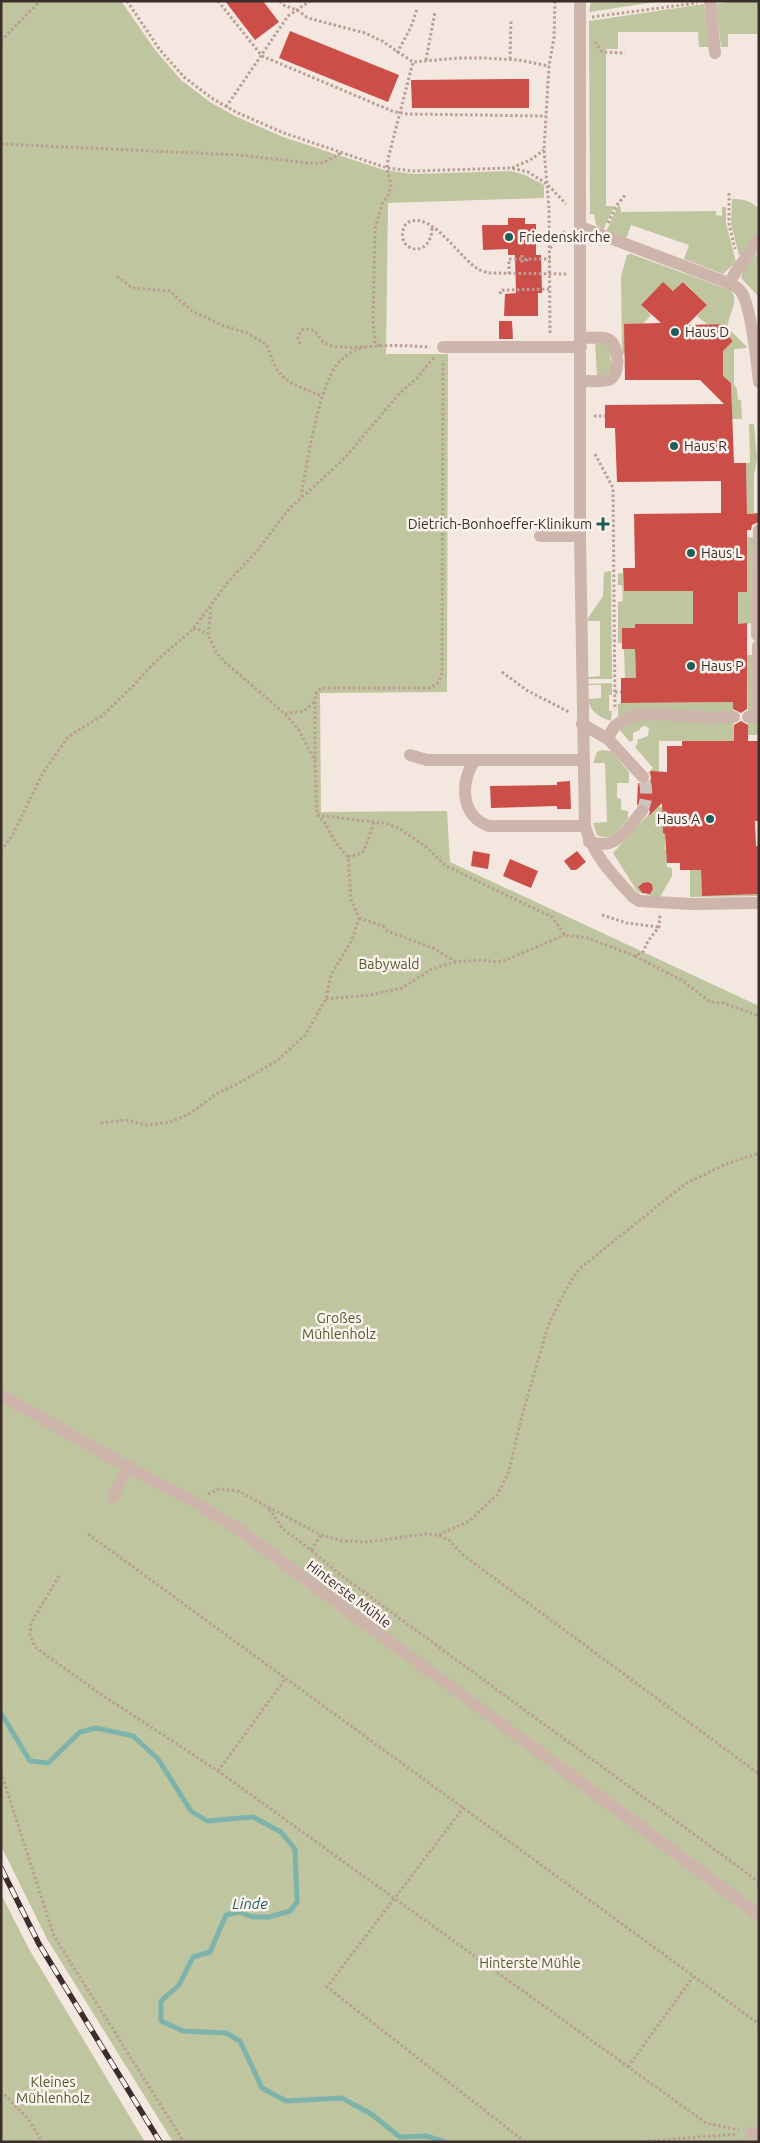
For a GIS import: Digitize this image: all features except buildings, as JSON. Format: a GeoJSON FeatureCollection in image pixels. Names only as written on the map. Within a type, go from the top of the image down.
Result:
{"type":"FeatureCollection","features":[{"type":"Feature","properties":{"kind":"street"},"geometry":{"type":"LineString","coordinates":[[580,1],[586,17],[581,222],[580,536],[585,826],[589,842],[597,856],[632,896],[639,901],[661,904],[759,903]]}},
{"type":"Feature","properties":{"kind":"street"},"geometry":{"type":"LineString","coordinates":[[710,1],[715,53]]}},
{"type":"Feature","properties":{"kind":"street"},"geometry":{"type":"LineString","coordinates":[[581,222],[603,235],[730,284],[742,293],[754,320],[759,382]]}},
{"type":"Feature","properties":{"kind":"street"},"geometry":{"type":"LineString","coordinates":[[730,284],[742,262],[759,239]]}},
{"type":"Feature","properties":{"kind":"street"},"geometry":{"type":"LineString","coordinates":[[443,347],[550,346],[608,339],[614,343],[617,350],[617,359],[616,373],[612,378],[608,380],[581,381]]}},
{"type":"Feature","properties":{"kind":"street"},"geometry":{"type":"LineString","coordinates":[[748,717],[758,717],[759,530]]}},
{"type":"Feature","properties":{"kind":"street"},"geometry":{"type":"LineString","coordinates":[[540,536],[580,536]]}},
{"type":"Feature","properties":{"kind":"street"},"geometry":{"type":"LineString","coordinates":[[608,738],[615,726],[621,721],[637,716],[655,714],[734,717]]}},
{"type":"Feature","properties":{"kind":"street"},"geometry":{"type":"LineString","coordinates":[[582,720],[608,738],[643,778]]}},
{"type":"Feature","properties":{"kind":"street"},"geometry":{"type":"LineString","coordinates":[[410,755],[428,760],[583,760]]}},
{"type":"Feature","properties":{"kind":"street"},"geometry":{"type":"LineString","coordinates":[[475,760],[468,770],[465,782],[466,804],[471,815],[480,822],[489,826],[585,826]]}},
{"type":"Feature","properties":{"kind":"street"},"geometry":{"type":"LineString","coordinates":[[589,842],[600,846],[616,840],[642,811]]}},
{"type":"Feature","properties":{"kind":"street","name":"Hinterste Mühle"},"geometry":{"type":"LineString","coordinates":[[1,1395],[196,1503],[238,1530],[759,1915]]}},
{"type":"Feature","properties":{"kind":"street"},"geometry":{"type":"LineString","coordinates":[[113,1497],[128,1467]]}},
{"type":"Feature","properties":{"kind":"path"},"geometry":{"type":"LineString","coordinates":[[1,41],[40,1]]}},
{"type":"Feature","properties":{"kind":"path"},"geometry":{"type":"LineString","coordinates":[[127,1],[160,50],[184,77],[226,107],[284,133],[387,168],[413,171],[511,168],[528,172],[547,184],[581,222],[570,225],[549,248]]}},
{"type":"Feature","properties":{"kind":"path"},"geometry":{"type":"LineString","coordinates":[[218,1],[262,56],[399,113],[546,116]]}},
{"type":"Feature","properties":{"kind":"path"},"geometry":{"type":"LineString","coordinates":[[280,1],[308,18],[365,33],[382,41],[397,53],[413,62],[459,58],[510,59],[549,66]]}},
{"type":"Feature","properties":{"kind":"path"},"geometry":{"type":"LineString","coordinates":[[226,107],[288,16],[310,1]]}},
{"type":"Feature","properties":{"kind":"path"},"geometry":{"type":"LineString","coordinates":[[550,346],[550,259],[544,150],[549,66],[554,38],[555,1]]}},
{"type":"Feature","properties":{"kind":"path"},"geometry":{"type":"LineString","coordinates":[[586,17],[710,1]]}},
{"type":"Feature","properties":{"kind":"path"},"geometry":{"type":"LineString","coordinates":[[397,53],[411,27],[417,8]]}},
{"type":"Feature","properties":{"kind":"path"},"geometry":{"type":"LineString","coordinates":[[426,60],[435,12]]}},
{"type":"Feature","properties":{"kind":"path"},"geometry":{"type":"LineString","coordinates":[[586,17],[593,25]]}},
{"type":"Feature","properties":{"kind":"path"},"geometry":{"type":"LineString","coordinates":[[510,59],[512,21]]}},
{"type":"Feature","properties":{"kind":"path"},"geometry":{"type":"LineString","coordinates":[[594,34],[594,42],[602,52],[625,53]]}},
{"type":"Feature","properties":{"kind":"path"},"geometry":{"type":"LineString","coordinates":[[380,346],[375,342],[373,322],[375,229],[382,204],[388,196],[391,186],[391,179],[387,168],[413,62]]}},
{"type":"Feature","properties":{"kind":"path"},"geometry":{"type":"LineString","coordinates":[[1,144],[239,155],[308,163],[323,163],[342,153]]}},
{"type":"Feature","properties":{"kind":"path"},"geometry":{"type":"LineString","coordinates":[[511,168],[530,160],[544,150]]}},
{"type":"Feature","properties":{"kind":"path"},"geometry":{"type":"LineString","coordinates":[[729,193],[729,224],[738,259],[742,262]]}},
{"type":"Feature","properties":{"kind":"path"},"geometry":{"type":"LineString","coordinates":[[603,235],[617,205],[626,194]]}},
{"type":"Feature","properties":{"kind":"path"},"geometry":{"type":"LineString","coordinates":[[432,228],[432,237],[429,244],[422,249],[412,249],[405,244],[402,237],[403,229],[408,222],[416,220],[426,222],[443,234],[478,269],[489,273],[549,274]]}},
{"type":"Feature","properties":{"kind":"path"},"geometry":{"type":"LineString","coordinates":[[509,274],[508,259],[522,257],[527,259],[550,259]]}},
{"type":"Feature","properties":{"kind":"path"},"geometry":{"type":"LineString","coordinates":[[522,257],[522,264]]}},
{"type":"Feature","properties":{"kind":"path"},"geometry":{"type":"LineString","coordinates":[[527,259],[527,264]]}},
{"type":"Feature","properties":{"kind":"path"},"geometry":{"type":"LineString","coordinates":[[117,276],[132,288],[170,291],[192,311],[224,326],[247,333],[267,345],[274,367],[288,382],[322,396]]}},
{"type":"Feature","properties":{"kind":"path"},"geometry":{"type":"LineString","coordinates":[[523,284],[523,289]]}},
{"type":"Feature","properties":{"kind":"path"},"geometry":{"type":"LineString","coordinates":[[528,284],[528,289]]}},
{"type":"Feature","properties":{"kind":"path"},"geometry":{"type":"LineString","coordinates":[[500,294],[501,290],[549,289]]}},
{"type":"Feature","properties":{"kind":"path"},"geometry":{"type":"LineString","coordinates":[[300,344],[298,338],[301,330],[309,329],[316,332],[328,344],[364,347],[443,347]]}},
{"type":"Feature","properties":{"kind":"path"},"geometry":{"type":"LineString","coordinates":[[302,497],[302,488],[322,396],[330,375],[340,361],[351,352],[364,347]]}},
{"type":"Feature","properties":{"kind":"path"},"geometry":{"type":"LineString","coordinates":[[1,851],[12,836],[43,773],[67,738],[102,716],[133,686],[154,662],[192,629],[228,583],[257,551],[289,509],[344,459],[443,347]]}},
{"type":"Feature","properties":{"kind":"path"},"geometry":{"type":"LineString","coordinates":[[101,1123],[126,1120],[146,1125],[171,1122],[191,1113],[216,1094],[278,1060],[306,1035],[326,999],[331,975],[352,940],[359,918],[352,899],[348,856],[335,842],[325,823],[316,815],[316,693],[321,688],[430,688],[439,682],[442,673],[443,347]]}},
{"type":"Feature","properties":{"kind":"path"},"geometry":{"type":"LineString","coordinates":[[594,407],[594,426]]}},
{"type":"Feature","properties":{"kind":"path"},"geometry":{"type":"LineString","coordinates":[[594,416],[605,416]]}},
{"type":"Feature","properties":{"kind":"path"},"geometry":{"type":"LineString","coordinates":[[595,445],[595,455],[613,488],[615,726]]}},
{"type":"Feature","properties":{"kind":"path"},"geometry":{"type":"LineString","coordinates":[[211,606],[208,620],[208,635],[216,652],[285,714],[299,730],[315,761]]}},
{"type":"Feature","properties":{"kind":"path"},"geometry":{"type":"LineString","coordinates":[[192,629],[201,630],[208,635]]}},
{"type":"Feature","properties":{"kind":"path"},"geometry":{"type":"LineString","coordinates":[[502,672],[528,691],[582,720]]}},
{"type":"Feature","properties":{"kind":"path"},"geometry":{"type":"LineString","coordinates":[[615,692],[621,692]]}},
{"type":"Feature","properties":{"kind":"path"},"geometry":{"type":"LineString","coordinates":[[285,714],[304,710],[315,702]]}},
{"type":"Feature","properties":{"kind":"path"},"geometry":{"type":"LineString","coordinates":[[316,815],[388,824],[400,829],[425,846],[446,866],[552,918],[564,935]]}},
{"type":"Feature","properties":{"kind":"path"},"geometry":{"type":"LineString","coordinates":[[348,856],[364,851],[374,822]]}},
{"type":"Feature","properties":{"kind":"path"},"geometry":{"type":"LineString","coordinates":[[635,956],[643,952],[648,941],[659,927],[661,904]]}},
{"type":"Feature","properties":{"kind":"path"},"geometry":{"type":"LineString","coordinates":[[602,915],[627,923],[659,927]]}},
{"type":"Feature","properties":{"kind":"path"},"geometry":{"type":"LineString","coordinates":[[359,918],[383,926],[387,931],[433,948],[456,962]]}},
{"type":"Feature","properties":{"kind":"path"},"geometry":{"type":"LineString","coordinates":[[326,999],[370,995],[402,988],[432,969],[456,962],[482,960],[498,962],[525,953],[549,940],[564,935],[587,938],[635,956],[683,981],[710,1002],[724,1003],[759,1016]]}},
{"type":"Feature","properties":{"kind":"path"},"geometry":{"type":"LineString","coordinates":[[438,1535],[469,1521],[497,1494],[508,1474],[531,1382],[548,1326],[578,1269],[685,1184],[726,1164],[759,1153]]}},
{"type":"Feature","properties":{"kind":"path"},"geometry":{"type":"LineString","coordinates":[[196,1503],[205,1495],[219,1489],[238,1491],[321,1535],[342,1540],[367,1542],[426,1534],[438,1535],[449,1540],[464,1555],[759,1774]]}},
{"type":"Feature","properties":{"kind":"path"},"geometry":{"type":"LineString","coordinates":[[269,1509],[283,1529],[346,1579],[759,1882]]}},
{"type":"Feature","properties":{"kind":"path"},"geometry":{"type":"LineString","coordinates":[[88,1534],[759,2024]]}},
{"type":"Feature","properties":{"kind":"path"},"geometry":{"type":"LineString","coordinates":[[311,1550],[321,1535]]}},
{"type":"Feature","properties":{"kind":"path"},"geometry":{"type":"LineString","coordinates":[[58,1576],[31,1623],[30,1635],[35,1647],[99,1693],[218,1771],[706,2123],[755,2133]]}},
{"type":"Feature","properties":{"kind":"path"},"geometry":{"type":"LineString","coordinates":[[218,1771],[286,1678]]}},
{"type":"Feature","properties":{"kind":"path"},"geometry":{"type":"LineString","coordinates":[[1,1772],[54,1936],[184,2142]]}},
{"type":"Feature","properties":{"kind":"path"},"geometry":{"type":"LineString","coordinates":[[464,1807],[327,1987],[525,2142]]}},
{"type":"Feature","properties":{"kind":"path"},"geometry":{"type":"LineString","coordinates":[[628,2067],[693,1977]]}},
{"type":"Feature","properties":{"kind":"path"},"geometry":{"type":"LineString","coordinates":[[1,2091],[28,2120],[42,2142]]}},
{"type":"Feature","properties":{"kind":"path"},"geometry":{"type":"LineString","coordinates":[[638,2142],[755,2133]]}},
{"type":"Feature","properties":{"kind":"green space","name":"Großes Mühlenholz"},"geometry":{"type":"Polygon","coordinates":[[[1,1],[121,1],[156,51],[181,80],[210,102],[235,116],[283,137],[384,170],[413,174],[511,171],[525,175],[544,185],[544,198],[388,203],[386,354],[448,354],[447,692],[320,693],[321,812],[447,811],[450,862],[759,1006],[759,2142],[173,2142],[47,1939],[1,1846],[1,1]]]}},
{"type":"Feature","properties":{"kind":"green space"},"geometry":{"type":"Polygon","coordinates":[[[591,1],[662,1],[589,12],[591,1]]]}},
{"type":"Feature","properties":{"kind":"green space"},"geometry":{"type":"Polygon","coordinates":[[[736,1],[759,1],[759,34],[728,34],[728,47],[721,47],[716,4],[736,1]]]}},
{"type":"Feature","properties":{"kind":"green space"},"geometry":{"type":"Polygon","coordinates":[[[704,4],[709,47],[699,47],[698,32],[618,32],[618,49],[606,49],[606,206],[615,206],[603,230],[596,225],[594,214],[590,214],[589,21],[704,4]]]}},
{"type":"Feature","properties":{"kind":"green space"},"geometry":{"type":"Polygon","coordinates":[[[732,199],[747,201],[759,209],[759,231],[742,256],[739,255],[731,224],[732,199]]]}},
{"type":"Feature","properties":{"kind":"green space"},"geometry":{"type":"Polygon","coordinates":[[[618,206],[620,206],[621,212],[716,211],[716,215],[722,216],[722,207],[726,207],[726,223],[736,262],[723,274],[684,259],[689,245],[631,225],[626,239],[606,232],[618,206]]]}},
{"type":"Feature","properties":{"kind":"green space"},"geometry":{"type":"Polygon","coordinates":[[[759,251],[759,297],[741,278],[743,270],[759,251]]]}},
{"type":"Feature","properties":{"kind":"green space"},"geometry":{"type":"Polygon","coordinates":[[[631,254],[730,290],[733,294],[734,303],[728,328],[747,347],[734,349],[734,385],[737,389],[738,400],[741,400],[742,419],[732,419],[731,383],[723,380],[723,351],[733,341],[723,331],[723,324],[707,324],[697,316],[707,305],[684,282],[673,291],[663,283],[641,305],[651,315],[643,324],[625,354],[622,354],[621,276],[627,255],[631,254]]]}},
{"type":"Feature","properties":{"kind":"green space"},"geometry":{"type":"Polygon","coordinates":[[[595,343],[608,344],[612,355],[610,355],[612,369],[606,375],[597,376],[595,343]]]}},
{"type":"Feature","properties":{"kind":"green space"},"geometry":{"type":"Polygon","coordinates":[[[749,424],[754,424],[757,459],[754,475],[754,513],[747,514],[746,463],[750,463],[749,424]]]}},
{"type":"Feature","properties":{"kind":"green space"},"geometry":{"type":"Polygon","coordinates":[[[747,537],[759,538],[759,623],[738,624],[738,592],[747,591],[747,537]]]}},
{"type":"Feature","properties":{"kind":"green space"},"geometry":{"type":"Polygon","coordinates":[[[611,571],[612,679],[588,679],[588,677],[600,676],[600,621],[587,621],[603,596],[604,572],[611,571]]]}},
{"type":"Feature","properties":{"kind":"green space"},"geometry":{"type":"Polygon","coordinates":[[[623,573],[624,591],[693,591],[693,624],[635,624],[635,628],[622,628],[622,643],[618,643],[618,602],[623,601],[622,585],[618,585],[618,574],[623,573]]]}},
{"type":"Feature","properties":{"kind":"green space"},"geometry":{"type":"Polygon","coordinates":[[[624,649],[635,649],[636,678],[625,678],[624,649]]]}},
{"type":"Feature","properties":{"kind":"green space"},"geometry":{"type":"Polygon","coordinates":[[[747,655],[759,655],[759,735],[748,735],[747,655]]]}},
{"type":"Feature","properties":{"kind":"green space"},"geometry":{"type":"Polygon","coordinates":[[[612,683],[612,695],[609,695],[609,711],[612,711],[611,721],[596,713],[589,704],[588,699],[601,698],[601,685],[588,684],[612,683]]]}},
{"type":"Feature","properties":{"kind":"green space"},"geometry":{"type":"Polygon","coordinates":[[[733,702],[734,741],[659,741],[659,783],[648,773],[653,768],[635,747],[638,743],[637,740],[648,736],[649,729],[646,726],[641,727],[640,730],[633,733],[633,740],[630,742],[618,728],[618,704],[621,703],[733,702]]]}},
{"type":"Feature","properties":{"kind":"green space"},"geometry":{"type":"Polygon","coordinates":[[[602,750],[611,751],[629,772],[629,783],[617,783],[617,798],[621,799],[621,810],[628,811],[628,818],[619,830],[607,837],[597,835],[593,823],[607,822],[605,763],[593,763],[597,752],[602,750]]]}},
{"type":"Feature","properties":{"kind":"green space"},"geometry":{"type":"Polygon","coordinates":[[[658,807],[662,807],[667,867],[672,868],[672,876],[660,897],[645,895],[653,889],[652,884],[648,882],[641,885],[640,891],[643,894],[637,891],[613,853],[647,816],[649,817],[658,807]]]}},
{"type":"Feature","properties":{"kind":"green space"},"geometry":{"type":"Polygon","coordinates":[[[701,869],[702,895],[759,894],[759,896],[690,897],[690,870],[701,869]]]}},
{"type":"Feature","properties":{"kind":"green space","name":"Kleines Mühlenholz"},"geometry":{"type":"Polygon","coordinates":[[[1,1894],[29,1949],[145,2142],[1,2142],[1,1894]]]}},
{"type":"Feature","properties":{"kind":"waterway","name":"Linde"},"geometry":{"type":"LineString","coordinates":[[1,1713],[30,1761],[48,1763],[80,1732],[96,1728],[133,1736],[158,1759],[191,1811],[207,1821],[253,1817],[281,1832],[295,1849],[297,1902],[290,1911],[269,1917],[253,1917],[239,1912],[226,1915],[210,1952],[193,1957],[179,1985],[161,2001],[161,2021],[183,2031],[226,2033],[240,2041],[262,2088],[286,2101],[342,2098],[371,2114],[400,2137],[426,2136],[445,2142]]}},
{"type":"Feature","properties":{"kind":"tunnel"},"geometry":{"type":"LineString","coordinates":[[642,811],[646,794],[643,777]]}},
{"type":"Feature","properties":{"kind":"railway"},"geometry":{"type":"LineString","coordinates":[[1,1868],[39,1944],[160,2142]]}},
{"type":"Feature","properties":{"kind":"place","name":"Friedenskirche"},"geometry":{"type":"Point","coordinates":[509,237]}},
{"type":"Feature","properties":{"kind":"place","name":"Haus D"},"geometry":{"type":"Point","coordinates":[675,332]}},
{"type":"Feature","properties":{"kind":"place","name":"Haus R"},"geometry":{"type":"Point","coordinates":[674,446]}},
{"type":"Feature","properties":{"kind":"place","name":"Dietrich-Bonhoeffer-Klinikum"},"geometry":{"type":"Point","coordinates":[603,524]}},
{"type":"Feature","properties":{"kind":"place","name":"Haus L"},"geometry":{"type":"Point","coordinates":[691,553]}},
{"type":"Feature","properties":{"kind":"place","name":"Haus P"},"geometry":{"type":"Point","coordinates":[691,666]}},
{"type":"Feature","properties":{"kind":"place","name":"Haus A"},"geometry":{"type":"Point","coordinates":[710,819]}},
{"type":"Feature","properties":{"kind":"park label","name":"Babywald"},"geometry":{"type":"Point","coordinates":[389,964]}}]}
